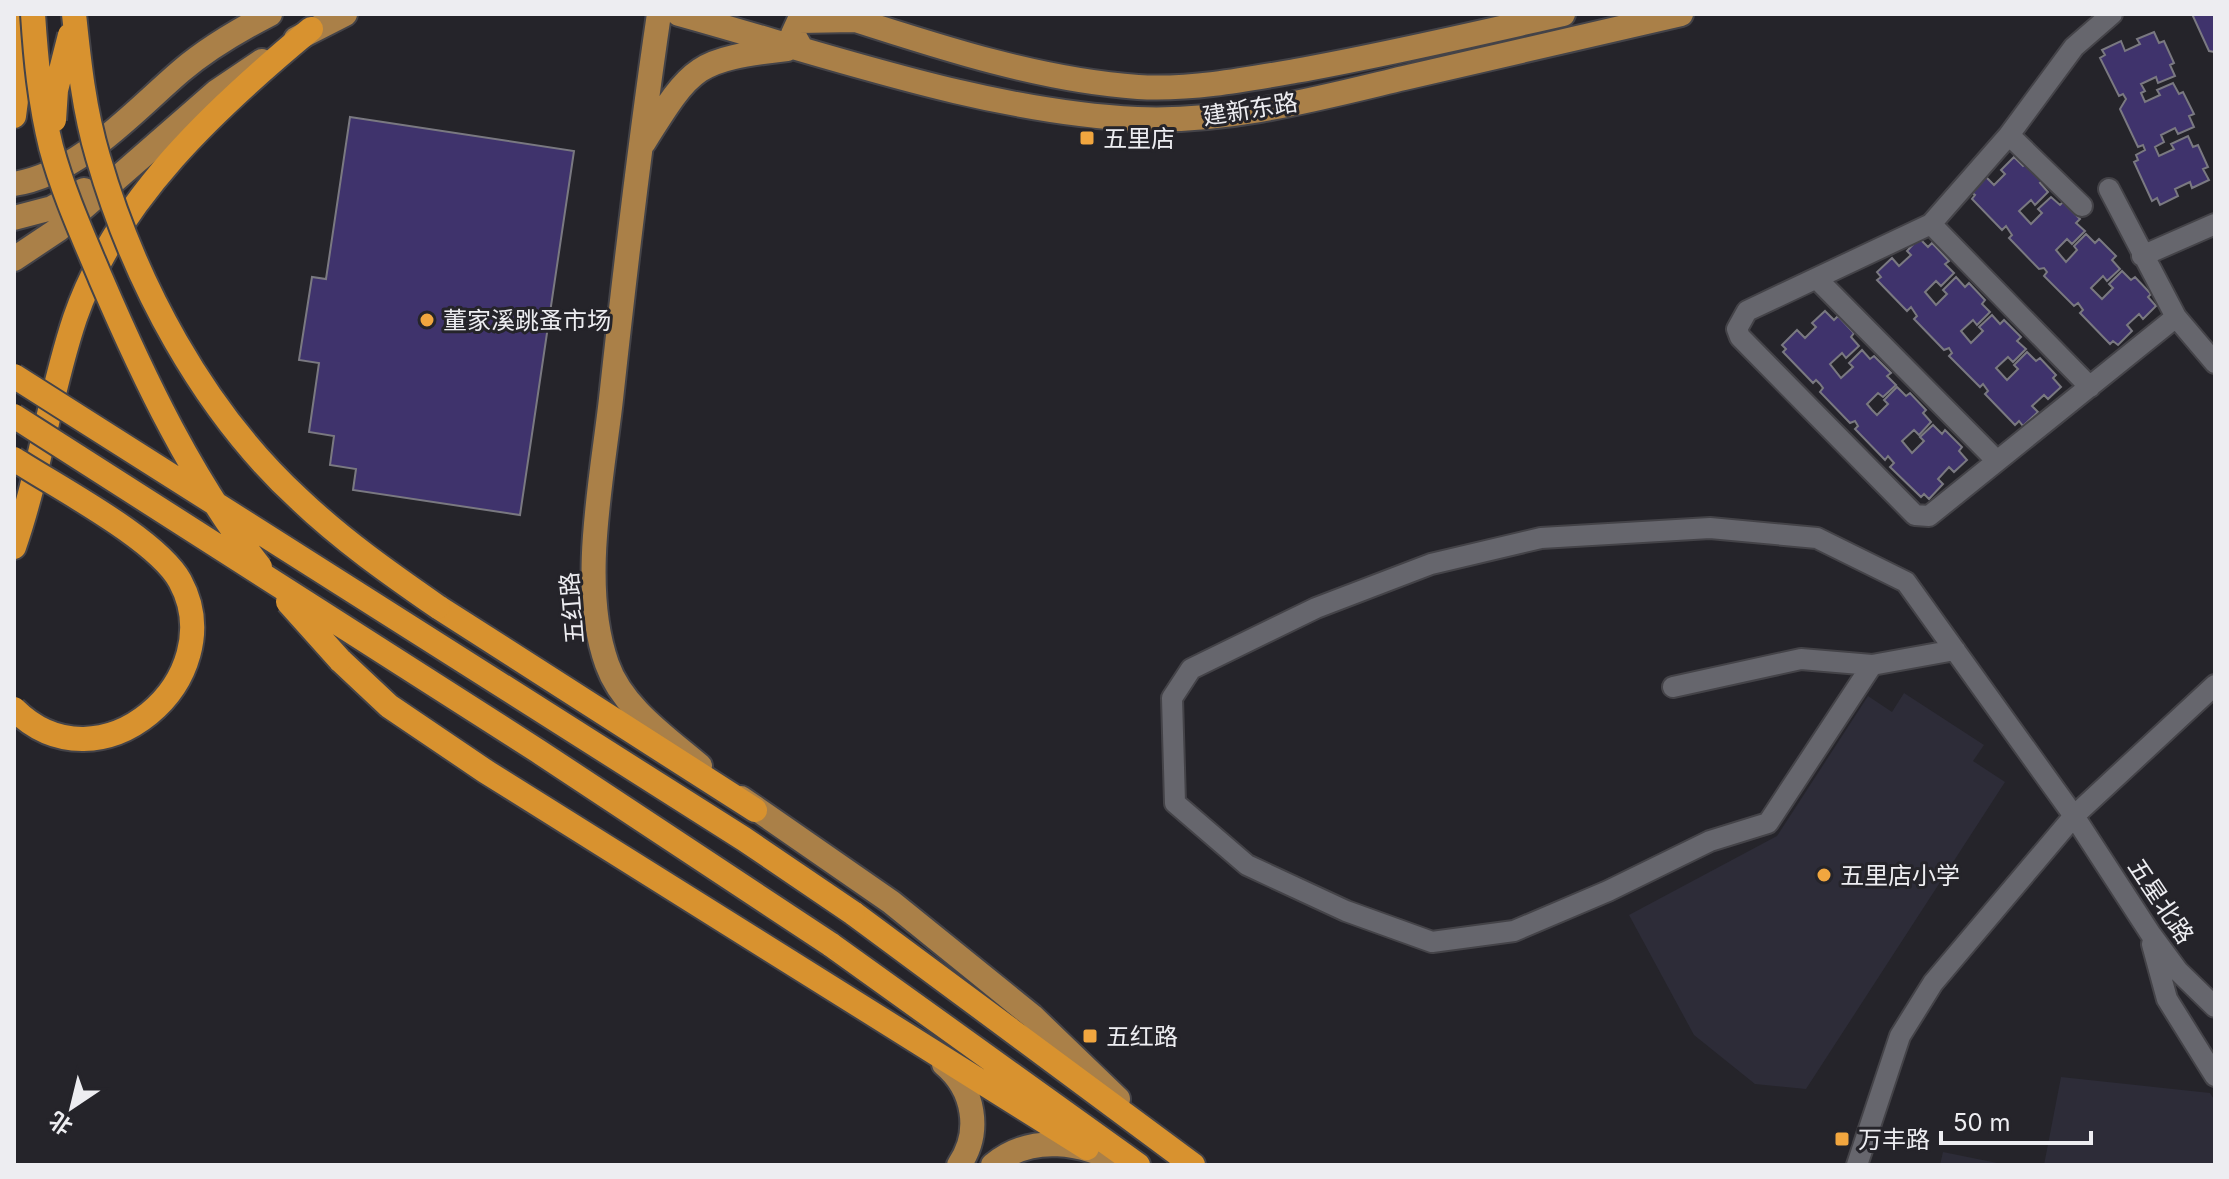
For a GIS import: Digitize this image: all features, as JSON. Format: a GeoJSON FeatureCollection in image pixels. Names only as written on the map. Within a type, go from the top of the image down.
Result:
{"type":"FeatureCollection","features":[{"type":"Feature","properties":{"kind":"highway"},"geometry":{"type":"LineString","coordinates":[[14,116],[30,14]]}},
{"type":"Feature","properties":{"kind":"highway"},"geometry":{"type":"LineString","coordinates":[[30,14],[38,81],[52,148],[117,317],[179,444],[232,531],[340,660],[389,706],[485,771],[1087,1148]]}},
{"type":"Feature","properties":{"kind":"highway"},"geometry":{"type":"LineString","coordinates":[[52,148],[56,90],[76,14]]}},
{"type":"Feature","properties":{"kind":"highway"},"geometry":{"type":"LineString","coordinates":[[76,14],[81,85],[98,158],[138,264],[190,365],[239,432],[296,497],[368,560],[755,810]]}},
{"type":"Feature","properties":{"kind":"highway"},"geometry":{"type":"LineString","coordinates":[[14,547],[76,317],[107,249],[176,157],[232,94],[311,29]]}},
{"type":"Feature","properties":{"kind":"highway","name":"五红路"},"geometry":{"type":"LineString","coordinates":[[14,376],[731,830],[853,913],[1193,1165]]}},
{"type":"Feature","properties":{"kind":"highway"},"geometry":{"type":"LineString","coordinates":[[14,416],[551,760],[830,944],[1138,1165]]}},
{"type":"Feature","properties":{"kind":"highway"},"geometry":{"type":"LineString","coordinates":[[14,459],[153,550],[180,580],[193,618],[187,654],[175,683],[160,705],[126,729],[88,741],[59,738],[31,726],[14,709]]}},
{"type":"Feature","properties":{"kind":"main road"},"geometry":{"type":"LineString","coordinates":[[23,183],[83,154],[183,69],[232,34],[270,14]]}},
{"type":"Feature","properties":{"kind":"main road"},"geometry":{"type":"LineString","coordinates":[[14,259],[59,229],[216,92],[311,29],[345,14]]}},
{"type":"Feature","properties":{"kind":"main road","name":"五红路"},"geometry":{"type":"LineString","coordinates":[[659,14],[638,150],[596,538],[600,639],[607,667],[622,693],[644,717],[755,810],[868,884],[1032,1016],[1157,1137]]}},
{"type":"Feature","properties":{"kind":"main road","name":"建新东路"},"geometry":{"type":"LineString","coordinates":[[679,14],[1030,108],[1126,118],[1188,118],[1280,107],[1681,14]]}},
{"type":"Feature","properties":{"kind":"main road"},"geometry":{"type":"LineString","coordinates":[[885,14],[978,56]]}},
{"type":"Feature","properties":{"kind":"main road","name":"建新东路"},"geometry":{"type":"LineString","coordinates":[[801,48],[793,34],[799,21],[847,17],[978,56],[1095,83],[1143,87],[1222,82],[1344,62],[1563,14]]}},
{"type":"Feature","properties":{"kind":"main road"},"geometry":{"type":"LineString","coordinates":[[638,150],[674,95],[709,63],[730,56],[801,48]]}},
{"type":"Feature","properties":{"kind":"main road"},"geometry":{"type":"LineString","coordinates":[[14,218],[52,208],[128,166]]}},
{"type":"Feature","properties":{"kind":"main road"},"geometry":{"type":"LineString","coordinates":[[917,1041],[965,1086],[973,1109],[961,1163]]}},
{"type":"Feature","properties":{"kind":"main road"},"geometry":{"type":"LineString","coordinates":[[993,1165],[1024,1146],[1048,1144],[1087,1148],[1124,1165]]}},
{"type":"Feature","properties":{"kind":"street"},"geometry":{"type":"LineString","coordinates":[[2112,14],[2074,47],[2009,135],[1931,224],[1747,311],[1738,323],[1740,337],[1915,515],[1929,516],[2176,317]]}},
{"type":"Feature","properties":{"kind":"street"},"geometry":{"type":"LineString","coordinates":[[2009,135],[2082,206]]}},
{"type":"Feature","properties":{"kind":"street"},"geometry":{"type":"LineString","coordinates":[[2109,189],[2176,317],[2215,363]]}},
{"type":"Feature","properties":{"kind":"street"},"geometry":{"type":"LineString","coordinates":[[1931,224],[2090,387]]}},
{"type":"Feature","properties":{"kind":"street"},"geometry":{"type":"LineString","coordinates":[[2142,256],[2215,224]]}},
{"type":"Feature","properties":{"kind":"street"},"geometry":{"type":"LineString","coordinates":[[1818,280],[1997,461]]}},
{"type":"Feature","properties":{"kind":"street","name":"五星北路"},"geometry":{"type":"LineString","coordinates":[[1872,665],[1768,823],[1710,841],[1608,891],[1514,931],[1432,942],[1346,911],[1247,865],[1175,803],[1172,698],[1191,669],[1316,608],[1431,564],[1541,538],[1710,528],[1817,538],[1906,582],[2074,816],[2150,933],[2178,971],[2215,1007]]}},
{"type":"Feature","properties":{"kind":"street"},"geometry":{"type":"LineString","coordinates":[[1673,687],[1801,659],[1872,665],[1955,650]]}},
{"type":"Feature","properties":{"kind":"street"},"geometry":{"type":"LineString","coordinates":[[1857,1165],[1889,1062],[1914,1011],[2074,816],[2215,685]]}},
{"type":"Feature","properties":{"kind":"street"},"geometry":{"type":"LineString","coordinates":[[2150,933],[2167,999],[2215,1076]]}},
{"type":"Feature","properties":{"kind":"shaded area","name":"五里店小学"},"geometry":{"type":"Polygon","coordinates":[[[1904,693],[1984,745],[1973,761],[2005,782],[1806,1089],[1755,1084],[1694,1035],[1629,915],[1777,836],[1868,696],[1892,712],[1904,693]]]}},
{"type":"Feature","properties":{"kind":"shaded area"},"geometry":{"type":"Polygon","coordinates":[[[2061,1077],[2210,1093],[2215,1101],[2215,1165],[2044,1165],[2061,1077]]]}},
{"type":"Feature","properties":{"kind":"shaded area"},"geometry":{"type":"Polygon","coordinates":[[[1943,1152],[2007,1165],[1940,1165],[1943,1152]]]}},
{"type":"Feature","properties":{"kind":"building"},"geometry":{"type":"Polygon","coordinates":[[[2192,14],[2215,14],[2215,52],[2209,51],[2192,14]]]}},
{"type":"Feature","properties":{"kind":"building"},"geometry":{"type":"Polygon","coordinates":[[[2154,32],[2159,43],[2164,41],[2174,63],[2170,65],[2175,76],[2158,83],[2156,77],[2141,84],[2145,102],[2160,95],[2157,90],[2173,83],[2179,94],[2183,92],[2194,114],[2189,116],[2194,127],[2178,134],[2175,128],[2161,135],[2164,142],[2155,147],[2159,156],[2174,149],[2171,144],[2188,136],[2193,147],[2198,145],[2208,167],[2203,169],[2209,180],[2192,188],[2190,182],[2175,189],[2178,196],[2160,205],[2157,198],[2152,201],[2134,162],[2138,160],[2136,155],[2145,150],[2143,145],[2138,147],[2120,109],[2126,99],[2123,94],[2119,96],[2100,58],[2105,55],[2102,50],[2121,41],[2125,51],[2140,44],[2137,39],[2154,32]]]}},
{"type":"Feature","properties":{"kind":"building","name":"董家溪跳蚤市场"},"geometry":{"type":"Polygon","coordinates":[[[350,117],[574,151],[520,515],[353,490],[356,469],[330,465],[334,436],[309,432],[319,363],[299,360],[312,277],[326,279],[350,117]]]}},
{"type":"Feature","properties":{"kind":"building"},"geometry":{"type":"Polygon","coordinates":[[[2014,157],[2023,166],[2027,163],[2044,180],[2040,183],[2048,192],[2035,205],[2031,200],[2019,211],[2031,224],[2042,213],[2038,209],[2051,197],[2060,205],[2063,202],[2080,219],[2076,223],[2085,231],[2072,244],[2067,239],[2056,250],[2066,262],[2077,250],[2074,246],[2086,234],[2095,243],[2099,239],[2116,256],[2112,260],[2120,269],[2107,281],[2103,276],[2091,288],[2102,299],[2113,288],[2109,284],[2122,271],[2131,280],[2135,277],[2151,294],[2148,297],[2156,306],[2143,319],[2139,314],[2127,325],[2132,331],[2118,345],[2113,341],[2110,344],[2080,313],[2083,310],[2078,303],[2074,306],[2044,276],[2047,272],[2044,268],[2039,269],[2009,238],[2012,235],[2006,226],[2002,230],[1972,199],[1975,195],[1971,192],[1986,177],[1994,185],[2005,174],[2001,170],[2014,157]]]}},
{"type":"Feature","properties":{"kind":"building"},"geometry":{"type":"Polygon","coordinates":[[[1919,238],[1928,247],[1932,243],[1949,261],[1945,264],[1954,273],[1941,286],[1936,281],[1925,292],[1936,305],[1947,294],[1943,290],[1956,277],[1965,287],[1969,283],[1985,300],[1982,304],[1990,312],[1977,325],[1973,320],[1961,331],[1971,343],[1983,331],[1979,327],[1992,315],[2000,324],[2004,320],[2021,337],[2017,341],[2026,349],[2013,362],[2008,357],[1996,368],[2007,380],[2018,369],[2014,365],[2027,352],[2036,361],[2040,358],[2056,375],[2053,378],[2061,387],[2048,399],[2044,395],[2032,406],[2038,412],[2023,426],[2019,421],[2015,425],[1985,394],[1988,391],[1983,384],[1980,387],[1949,356],[1952,353],[1949,348],[1944,350],[1914,319],[1917,316],[1911,307],[1907,311],[1877,280],[1881,277],[1877,272],[1892,258],[1899,266],[1911,255],[1907,251],[1919,238]]]}},
{"type":"Feature","properties":{"kind":"building"},"geometry":{"type":"Polygon","coordinates":[[[1825,311],[1834,320],[1838,316],[1854,333],[1851,337],[1859,346],[1846,358],[1842,353],[1830,364],[1841,378],[1853,367],[1849,363],[1862,350],[1870,359],[1874,356],[1891,373],[1887,376],[1896,385],[1883,397],[1878,393],[1867,404],[1877,415],[1888,404],[1884,400],[1897,387],[1906,396],[1910,393],[1926,410],[1923,413],[1931,422],[1919,435],[1914,430],[1902,441],[1912,453],[1924,441],[1920,437],[1933,425],[1942,434],[1945,430],[1962,447],[1959,451],[1967,460],[1954,472],[1949,467],[1938,479],[1943,484],[1929,499],[1924,494],[1921,497],[1890,467],[1894,463],[1888,456],[1885,460],[1855,429],[1858,426],[1855,421],[1850,423],[1820,392],[1823,388],[1820,384],[1816,380],[1813,383],[1783,352],[1786,349],[1782,345],[1797,330],[1805,338],[1816,327],[1812,323],[1825,311]]]}},
{"type":"Feature","properties":{"kind":"place","name":"五里店"},"geometry":{"type":"Point","coordinates":[1087,138]}},
{"type":"Feature","properties":{"kind":"place","name":"董家溪跳蚤市场"},"geometry":{"type":"Point","coordinates":[427,320]}},
{"type":"Feature","properties":{"kind":"place","name":"五里店小学"},"geometry":{"type":"Point","coordinates":[1824,875]}},
{"type":"Feature","properties":{"kind":"place","name":"五红路"},"geometry":{"type":"Point","coordinates":[1090,1036]}},
{"type":"Feature","properties":{"kind":"place","name":"万丰路"},"geometry":{"type":"Point","coordinates":[1842,1139]}}]}
